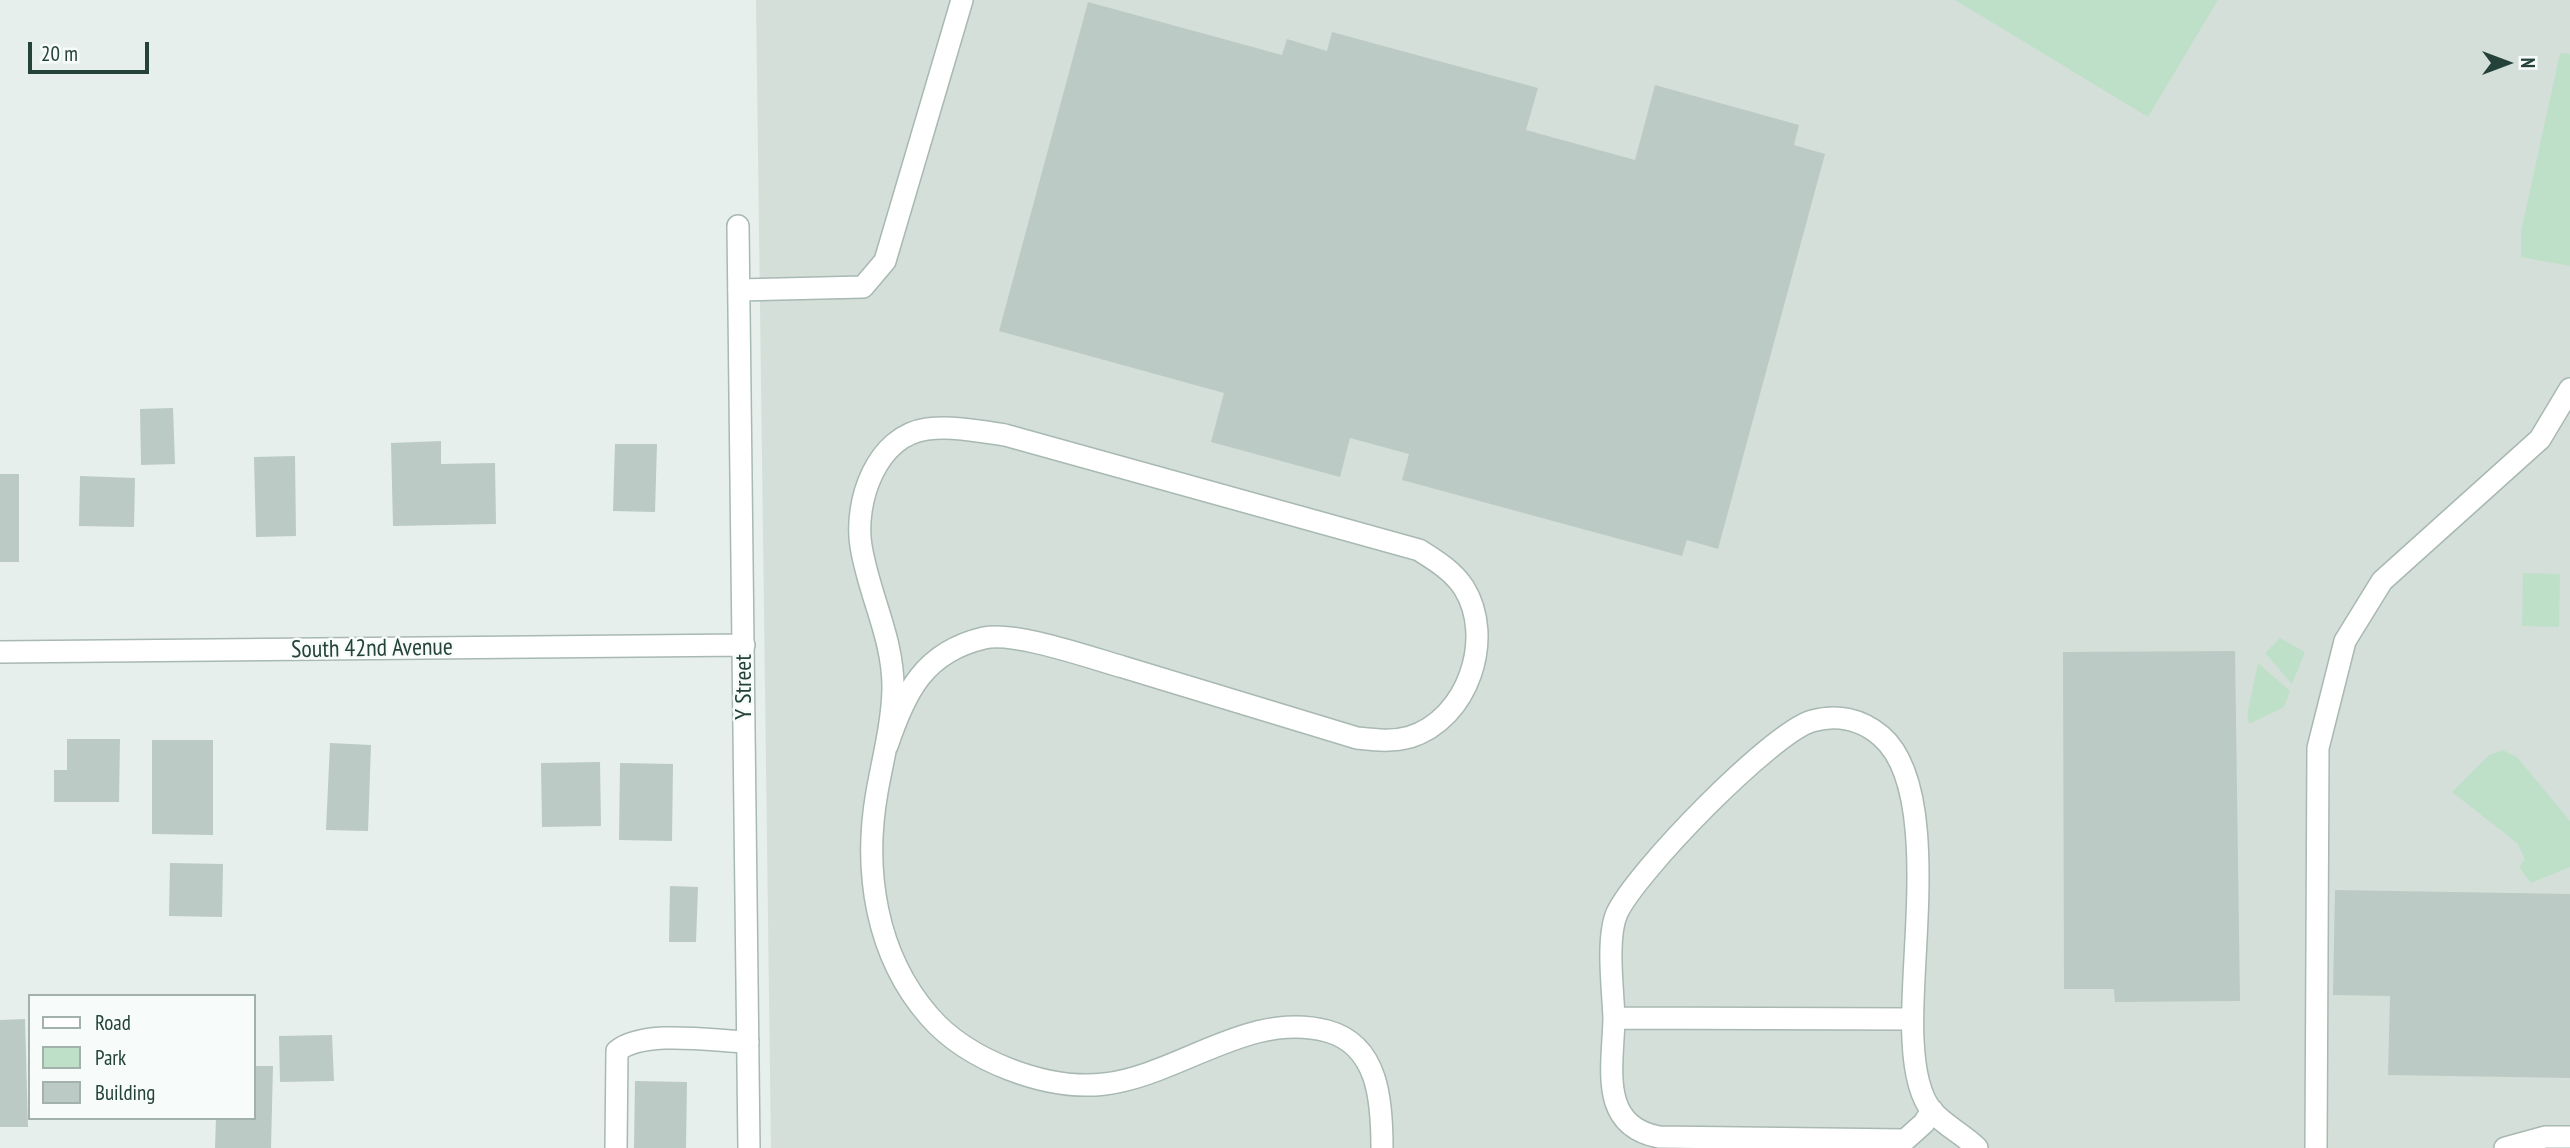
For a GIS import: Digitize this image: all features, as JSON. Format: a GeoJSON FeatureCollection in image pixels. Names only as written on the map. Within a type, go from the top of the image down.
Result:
{"type":"FeatureCollection","features":[{"type":"Feature","properties":{"kind":"street"},"geometry":{"type":"LineString","coordinates":[[739,290],[863,287],[886,261],[962,0]]}},
{"type":"Feature","properties":{"kind":"street","name":"Y Street"},"geometry":{"type":"LineString","coordinates":[[738,226],[749,1148]]}},
{"type":"Feature","properties":{"kind":"street"},"geometry":{"type":"LineString","coordinates":[[2315,1148],[2318,748],[2345,641],[2382,580],[2540,439],[2570,389]]}},
{"type":"Feature","properties":{"kind":"street"},"geometry":{"type":"LineString","coordinates":[[887,746],[901,705],[922,671],[952,649],[986,637],[1027,641],[1081,655],[1357,738],[1388,742],[1413,736],[1437,722],[1456,702],[1472,674],[1478,647],[1474,616],[1464,589],[1443,566],[1419,550],[1004,435],[967,429],[925,429],[898,441],[879,461],[866,488],[859,518],[860,544],[868,581],[893,660],[891,719],[876,794],[873,834],[874,899],[886,944],[900,976],[930,1017],[960,1044],[1004,1065],[1045,1079],[1080,1085],[1105,1084],[1128,1079],[1273,1028],[1305,1025],[1336,1033],[1358,1047],[1375,1074],[1382,1148]]}},
{"type":"Feature","properties":{"kind":"street","name":"South 42nd Avenue"},"geometry":{"type":"LineString","coordinates":[[0,652],[744,645]]}},
{"type":"Feature","properties":{"kind":"street"},"geometry":{"type":"LineString","coordinates":[[1931,1110],[1924,1123],[1905,1140],[1659,1137],[1643,1134],[1629,1127],[1619,1114],[1613,1089],[1612,950],[1616,916],[1630,889],[1655,857],[1780,739],[1812,721],[1835,718],[1854,720],[1884,739],[1900,763],[1912,795],[1917,839],[1911,1020],[1915,1070],[1931,1110],[1977,1148]]}},
{"type":"Feature","properties":{"kind":"street"},"geometry":{"type":"LineString","coordinates":[[1614,1018],[1911,1020]]}},
{"type":"Feature","properties":{"kind":"street"},"geometry":{"type":"LineString","coordinates":[[616,1148],[617,1051],[627,1043],[647,1039],[748,1042]]}},
{"type":"Feature","properties":{"kind":"street"},"geometry":{"type":"LineString","coordinates":[[2505,1148],[2545,1137],[2570,1137]]}},
{"type":"Feature","properties":{"kind":"shaded area"},"geometry":{"type":"Polygon","coordinates":[[[756,0],[2570,0],[2570,1148],[771,1148],[756,0]]]}},
{"type":"Feature","properties":{"kind":"green space"},"geometry":{"type":"Polygon","coordinates":[[[1955,0],[2218,0],[2148,117],[1955,0]]]}},
{"type":"Feature","properties":{"kind":"green space"},"geometry":{"type":"Polygon","coordinates":[[[2560,53],[2570,54],[2570,266],[2521,257],[2521,231],[2560,53]]]}},
{"type":"Feature","properties":{"kind":"green space"},"geometry":{"type":"Polygon","coordinates":[[[2523,573],[2560,574],[2559,627],[2522,626],[2523,573]]]}},
{"type":"Feature","properties":{"kind":"green space"},"geometry":{"type":"Polygon","coordinates":[[[2280,638],[2305,652],[2292,684],[2265,653],[2280,638]]]}},
{"type":"Feature","properties":{"kind":"green space"},"geometry":{"type":"Polygon","coordinates":[[[2258,663],[2290,691],[2284,707],[2249,724],[2247,715],[2258,663]]]}},
{"type":"Feature","properties":{"kind":"green space"},"geometry":{"type":"Polygon","coordinates":[[[2503,750],[2517,757],[2570,821],[2570,867],[2531,883],[2519,867],[2525,859],[2517,843],[2452,792],[2489,755],[2503,750]]]}},
{"type":"Feature","properties":{"kind":"building"},"geometry":{"type":"Polygon","coordinates":[[[1088,2],[1282,55],[1287,39],[1327,51],[1332,32],[1538,88],[1526,130],[1635,160],[1655,85],[1799,125],[1794,145],[1825,154],[1718,549],[1687,540],[1682,556],[1402,480],[1409,454],[1350,438],[1340,477],[1211,442],[1224,393],[999,331],[1088,2]]]}},
{"type":"Feature","properties":{"kind":"building"},"geometry":{"type":"Polygon","coordinates":[[[173,408],[175,464],[141,465],[140,409],[173,408]]]}},
{"type":"Feature","properties":{"kind":"building"},"geometry":{"type":"Polygon","coordinates":[[[441,441],[441,464],[495,463],[496,524],[393,526],[391,443],[441,441]]]}},
{"type":"Feature","properties":{"kind":"building"},"geometry":{"type":"Polygon","coordinates":[[[615,444],[657,444],[655,512],[613,511],[615,444]]]}},
{"type":"Feature","properties":{"kind":"building"},"geometry":{"type":"Polygon","coordinates":[[[295,456],[296,536],[256,537],[254,457],[295,456]]]}},
{"type":"Feature","properties":{"kind":"building"},"geometry":{"type":"Polygon","coordinates":[[[0,474],[19,474],[19,562],[0,562],[0,474]]]}},
{"type":"Feature","properties":{"kind":"building"},"geometry":{"type":"Polygon","coordinates":[[[80,476],[135,478],[134,527],[79,526],[80,476]]]}},
{"type":"Feature","properties":{"kind":"building"},"geometry":{"type":"Polygon","coordinates":[[[2235,651],[2240,1001],[2115,1002],[2114,989],[2064,989],[2063,652],[2235,651]]]}},
{"type":"Feature","properties":{"kind":"building"},"geometry":{"type":"Polygon","coordinates":[[[67,739],[120,739],[119,802],[54,802],[54,770],[67,770],[67,739]]]}},
{"type":"Feature","properties":{"kind":"building"},"geometry":{"type":"Polygon","coordinates":[[[152,740],[213,740],[213,835],[152,834],[152,740]]]}},
{"type":"Feature","properties":{"kind":"building"},"geometry":{"type":"Polygon","coordinates":[[[330,743],[371,745],[368,831],[326,830],[330,743]]]}},
{"type":"Feature","properties":{"kind":"building"},"geometry":{"type":"Polygon","coordinates":[[[600,762],[601,826],[542,827],[541,763],[600,762]]]}},
{"type":"Feature","properties":{"kind":"building"},"geometry":{"type":"Polygon","coordinates":[[[620,763],[673,764],[672,841],[619,840],[620,763]]]}},
{"type":"Feature","properties":{"kind":"building"},"geometry":{"type":"Polygon","coordinates":[[[170,863],[223,864],[222,917],[169,916],[170,863]]]}},
{"type":"Feature","properties":{"kind":"building"},"geometry":{"type":"Polygon","coordinates":[[[670,886],[698,887],[696,942],[669,942],[670,886]]]}},
{"type":"Feature","properties":{"kind":"building"},"geometry":{"type":"Polygon","coordinates":[[[2335,890],[2570,894],[2570,1078],[2388,1075],[2390,996],[2333,995],[2335,890]]]}},
{"type":"Feature","properties":{"kind":"building"},"geometry":{"type":"Polygon","coordinates":[[[25,1019],[28,1127],[0,1127],[0,1020],[25,1019]]]}},
{"type":"Feature","properties":{"kind":"building"},"geometry":{"type":"Polygon","coordinates":[[[332,1035],[334,1081],[280,1082],[279,1036],[332,1035]]]}},
{"type":"Feature","properties":{"kind":"building"},"geometry":{"type":"Polygon","coordinates":[[[256,1066],[273,1066],[271,1148],[215,1148],[216,1120],[256,1120],[256,1066]]]}},
{"type":"Feature","properties":{"kind":"building"},"geometry":{"type":"Polygon","coordinates":[[[635,1081],[687,1082],[686,1148],[634,1148],[635,1081]]]}}]}
